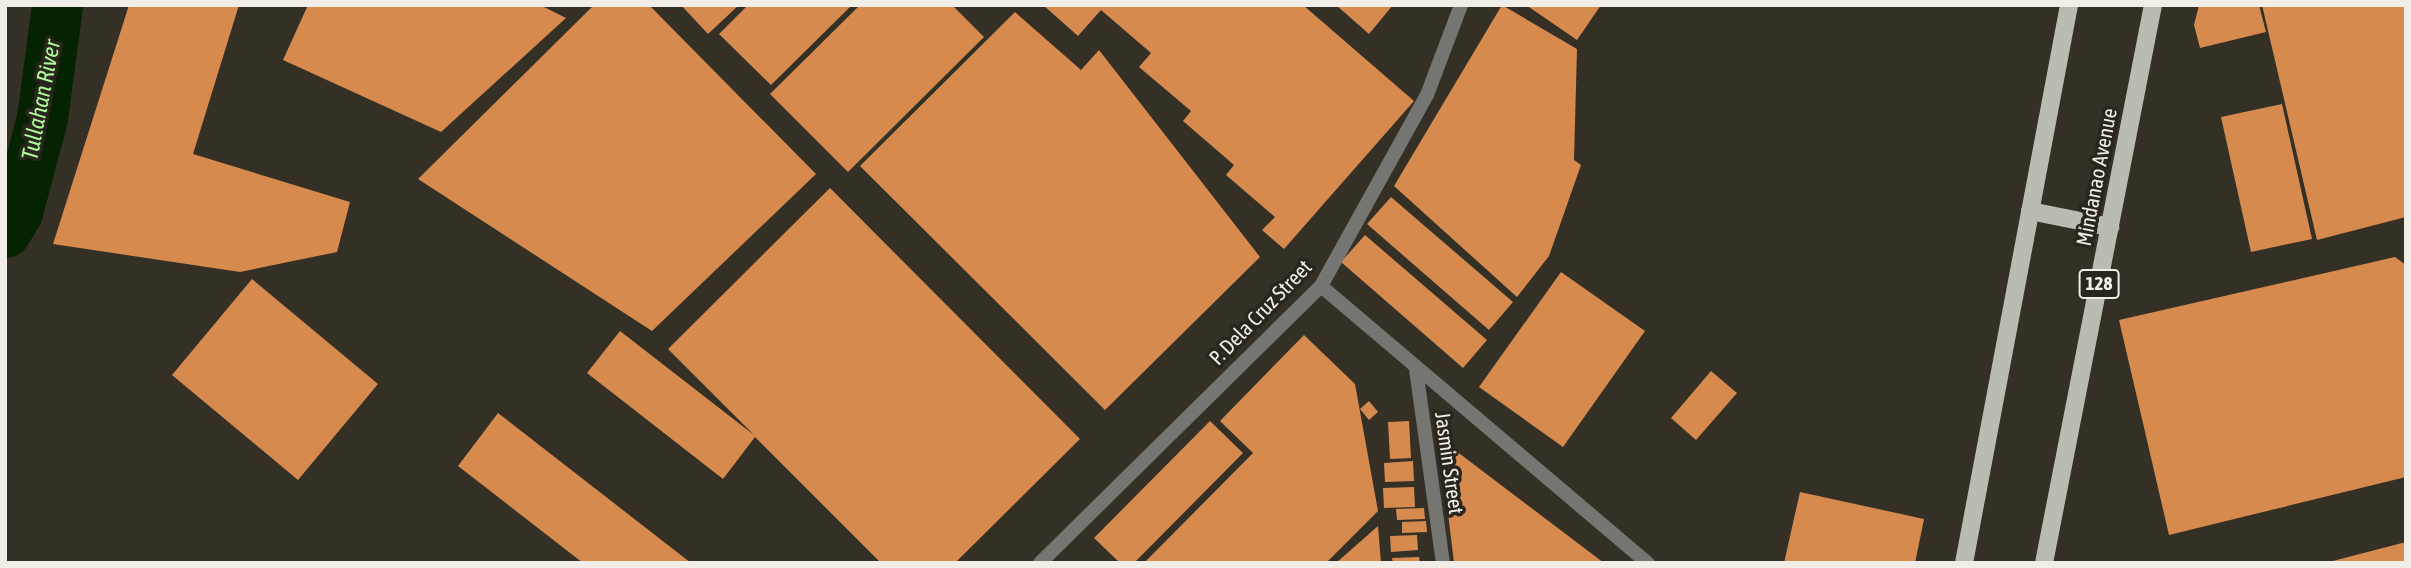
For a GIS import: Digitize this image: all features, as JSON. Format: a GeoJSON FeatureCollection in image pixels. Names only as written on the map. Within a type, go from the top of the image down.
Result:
{"type":"FeatureCollection","features":[{"type":"Feature","properties":{"kind":"main road"},"geometry":{"type":"LineString","coordinates":[[1964,563],[2069,5]]}},
{"type":"Feature","properties":{"kind":"main road","name":"Mindanao Avenue"},"geometry":{"type":"LineString","coordinates":[[2044,563],[2153,5]]}},
{"type":"Feature","properties":{"kind":"main road"},"geometry":{"type":"LineString","coordinates":[[2030,211],[2110,227]]}},
{"type":"Feature","properties":{"kind":"street","name":"P. Dela Cruz Street"},"geometry":{"type":"LineString","coordinates":[[1040,563],[1321,286],[1427,95],[1461,5]]}},
{"type":"Feature","properties":{"kind":"street"},"geometry":{"type":"LineString","coordinates":[[1321,286],[1648,563]]}},
{"type":"Feature","properties":{"kind":"street","name":"Jasmin Street"},"geometry":{"type":"LineString","coordinates":[[1416,369],[1443,563]]}},
{"type":"Feature","properties":{"kind":"building"},"geometry":{"type":"Polygon","coordinates":[[[129,5],[239,5],[193,154],[350,202],[337,252],[240,272],[53,244],[129,5]]]}},
{"type":"Feature","properties":{"kind":"building"},"geometry":{"type":"Polygon","coordinates":[[[308,5],[540,5],[566,18],[441,132],[283,60],[308,5]]]}},
{"type":"Feature","properties":{"kind":"building"},"geometry":{"type":"Polygon","coordinates":[[[594,5],[649,5],[816,174],[652,331],[418,179],[594,5]]]}},
{"type":"Feature","properties":{"kind":"building"},"geometry":{"type":"Polygon","coordinates":[[[681,5],[739,5],[708,34],[681,5]]]}},
{"type":"Feature","properties":{"kind":"building"},"geometry":{"type":"Polygon","coordinates":[[[748,5],[852,5],[771,85],[719,34],[748,5]]]}},
{"type":"Feature","properties":{"kind":"building"},"geometry":{"type":"Polygon","coordinates":[[[860,5],[952,5],[984,37],[848,172],[770,94],[860,5]]]}},
{"type":"Feature","properties":{"kind":"building"},"geometry":{"type":"Polygon","coordinates":[[[1043,5],[1303,5],[1414,101],[1284,249],[1262,230],[1275,217],[1226,175],[1234,165],[1183,121],[1191,111],[1139,67],[1151,53],[1101,10],[1078,36],[1043,5]]]}},
{"type":"Feature","properties":{"kind":"building"},"geometry":{"type":"Polygon","coordinates":[[[1336,5],[1393,5],[1369,34],[1336,5]]]}},
{"type":"Feature","properties":{"kind":"building"},"geometry":{"type":"Polygon","coordinates":[[[1502,5],[1577,49],[1574,160],[1581,165],[1549,256],[1517,297],[1394,186],[1502,5]]]}},
{"type":"Feature","properties":{"kind":"building"},"geometry":{"type":"Polygon","coordinates":[[[1526,5],[1601,5],[1577,40],[1526,5]]]}},
{"type":"Feature","properties":{"kind":"building"},"geometry":{"type":"Polygon","coordinates":[[[2199,5],[2259,5],[2266,32],[2200,48],[2194,25],[2199,5]]]}},
{"type":"Feature","properties":{"kind":"building"},"geometry":{"type":"Polygon","coordinates":[[[2262,5],[2406,5],[2406,217],[2317,240],[2262,5]]]}},
{"type":"Feature","properties":{"kind":"building"},"geometry":{"type":"Polygon","coordinates":[[[1015,12],[1081,70],[1099,50],[1260,257],[1105,410],[860,166],[1015,12]]]}},
{"type":"Feature","properties":{"kind":"building"},"geometry":{"type":"Polygon","coordinates":[[[2282,104],[2312,239],[2251,252],[2221,117],[2282,104]]]}},
{"type":"Feature","properties":{"kind":"building"},"geometry":{"type":"Polygon","coordinates":[[[830,188],[1080,439],[955,563],[881,563],[755,437],[723,479],[587,373],[620,331],[754,435],[668,349],[830,188]]]}},
{"type":"Feature","properties":{"kind":"building"},"geometry":{"type":"Polygon","coordinates":[[[1391,197],[1513,302],[1489,330],[1367,224],[1391,197]]]}},
{"type":"Feature","properties":{"kind":"building"},"geometry":{"type":"Polygon","coordinates":[[[1365,235],[1487,340],[1463,368],[1341,262],[1365,235]]]}},
{"type":"Feature","properties":{"kind":"building"},"geometry":{"type":"Polygon","coordinates":[[[2395,257],[2406,265],[2406,477],[2169,535],[2119,320],[2395,257]]]}},
{"type":"Feature","properties":{"kind":"building"},"geometry":{"type":"Polygon","coordinates":[[[1561,272],[1645,331],[1563,447],[1479,387],[1561,272]]]}},
{"type":"Feature","properties":{"kind":"building"},"geometry":{"type":"Polygon","coordinates":[[[252,279],[378,384],[298,480],[172,375],[252,279]]]}},
{"type":"Feature","properties":{"kind":"building"},"geometry":{"type":"Polygon","coordinates":[[[1304,335],[1355,384],[1378,511],[1326,563],[1144,563],[1253,453],[1220,421],[1304,335]]]}},
{"type":"Feature","properties":{"kind":"building"},"geometry":{"type":"Polygon","coordinates":[[[1711,371],[1737,393],[1696,440],[1671,418],[1711,371]]]}},
{"type":"Feature","properties":{"kind":"building"},"geometry":{"type":"Polygon","coordinates":[[[1369,401],[1378,412],[1369,420],[1360,409],[1369,401]]]}},
{"type":"Feature","properties":{"kind":"building"},"geometry":{"type":"Polygon","coordinates":[[[498,413],[691,563],[583,563],[458,466],[498,413]]]}},
{"type":"Feature","properties":{"kind":"building"},"geometry":{"type":"Polygon","coordinates":[[[1210,421],[1243,453],[1134,563],[1120,563],[1094,538],[1210,421]]]}},
{"type":"Feature","properties":{"kind":"building"},"geometry":{"type":"Polygon","coordinates":[[[1409,421],[1411,458],[1390,459],[1388,422],[1409,421]]]}},
{"type":"Feature","properties":{"kind":"building"},"geometry":{"type":"Polygon","coordinates":[[[1439,438],[1604,563],[1454,563],[1439,438]]]}},
{"type":"Feature","properties":{"kind":"building"},"geometry":{"type":"Polygon","coordinates":[[[1413,461],[1414,481],[1385,482],[1384,463],[1413,461]]]}},
{"type":"Feature","properties":{"kind":"building"},"geometry":{"type":"Polygon","coordinates":[[[1414,487],[1415,507],[1384,508],[1383,488],[1414,487]]]}},
{"type":"Feature","properties":{"kind":"building"},"geometry":{"type":"Polygon","coordinates":[[[1800,492],[1924,519],[1915,563],[1784,563],[1800,492]]]}},
{"type":"Feature","properties":{"kind":"building"},"geometry":{"type":"Polygon","coordinates":[[[1424,508],[1425,519],[1397,520],[1396,509],[1424,508]]]}},
{"type":"Feature","properties":{"kind":"building"},"geometry":{"type":"Polygon","coordinates":[[[1426,521],[1427,532],[1402,533],[1402,522],[1426,521]]]}},
{"type":"Feature","properties":{"kind":"building"},"geometry":{"type":"Polygon","coordinates":[[[1378,526],[1381,563],[1336,563],[1378,526]]]}},
{"type":"Feature","properties":{"kind":"building"},"geometry":{"type":"Polygon","coordinates":[[[1417,535],[1418,550],[1391,552],[1390,536],[1417,535]]]}},
{"type":"Feature","properties":{"kind":"building"},"geometry":{"type":"Polygon","coordinates":[[[2406,542],[2406,563],[2329,563],[2329,562],[2406,542]]]}},
{"type":"Feature","properties":{"kind":"building"},"geometry":{"type":"Polygon","coordinates":[[[1419,557],[1420,563],[1393,563],[1392,558],[1419,557]]]}},
{"type":"Feature","properties":{"kind":"waterway","name":"Tullahan River"},"geometry":{"type":"LineString","coordinates":[[5,232],[17,212],[42,118],[57,5]]}}]}
